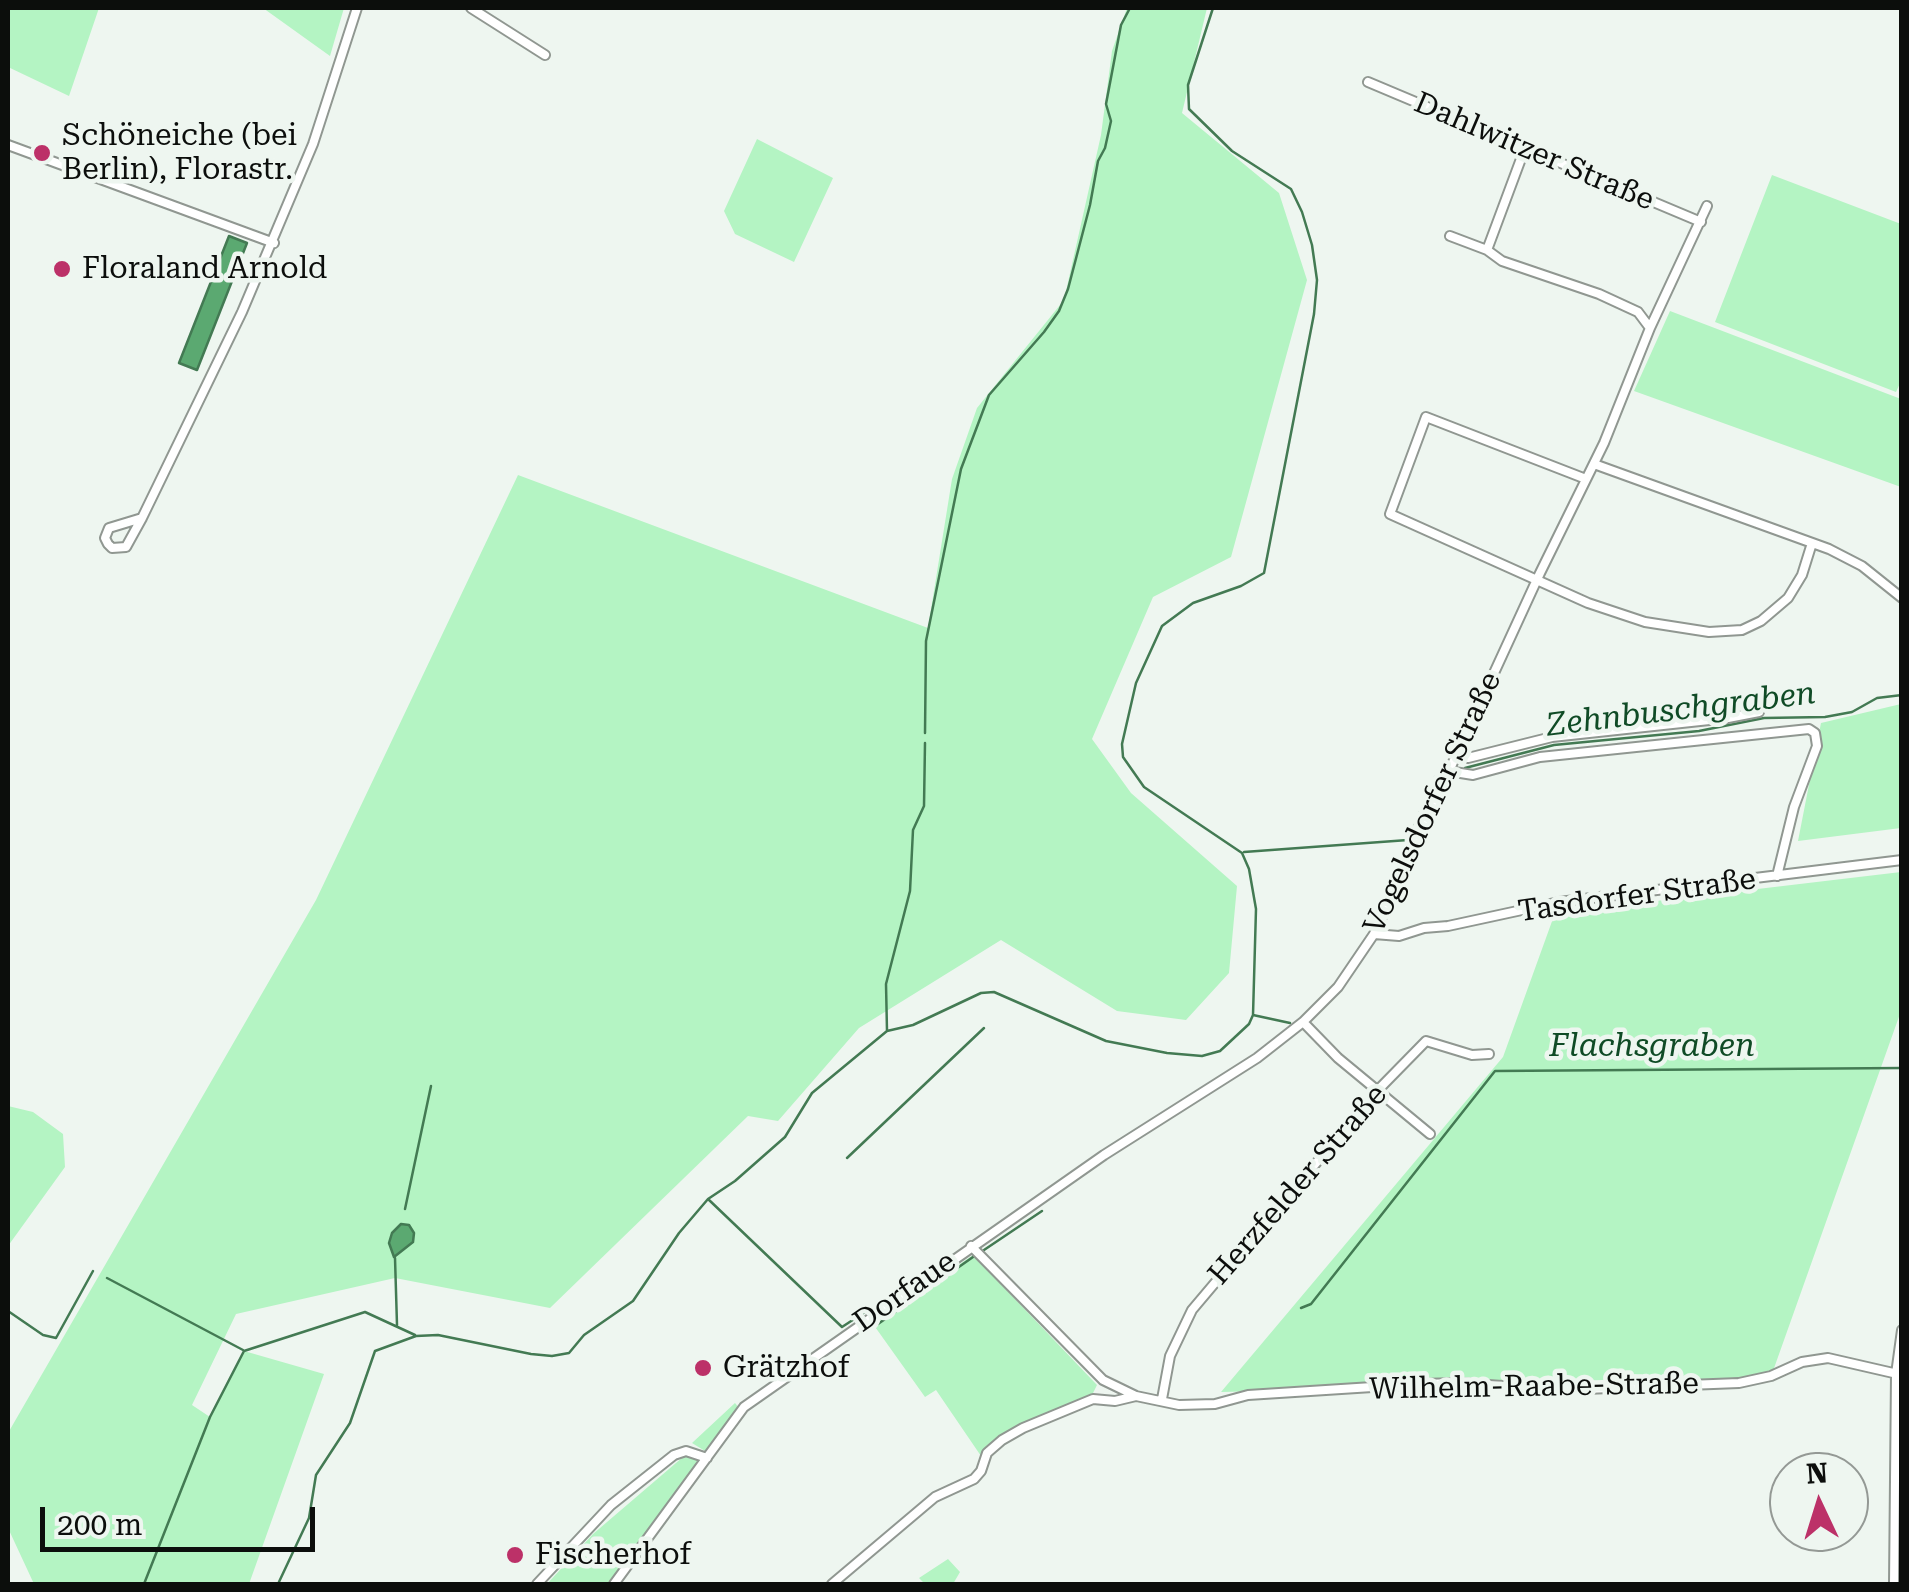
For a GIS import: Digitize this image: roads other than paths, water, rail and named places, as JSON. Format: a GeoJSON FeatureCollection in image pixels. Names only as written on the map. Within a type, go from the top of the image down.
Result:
{"type":"FeatureCollection","features":[{"type":"Feature","properties":{"kind":"street"},"geometry":{"type":"LineString","coordinates":[[142,518],[109,528],[108,544],[112,548],[126,547],[142,518],[274,243],[324,116],[356,8]]}},
{"type":"Feature","properties":{"kind":"street"},"geometry":{"type":"LineString","coordinates":[[471,8],[545,55]]}},
{"type":"Feature","properties":{"kind":"street","name":"Dahlwitzer Straße"},"geometry":{"type":"LineString","coordinates":[[1368,82],[1701,222]]}},
{"type":"Feature","properties":{"kind":"street"},"geometry":{"type":"LineString","coordinates":[[8,144],[274,243]]}},
{"type":"Feature","properties":{"kind":"street"},"geometry":{"type":"LineString","coordinates":[[1487,250],[1525,148]]}},
{"type":"Feature","properties":{"kind":"street","name":"Vogelsdorfer Straße"},"geometry":{"type":"LineString","coordinates":[[971,1246],[1257,1058],[1338,987],[1374,934],[1594,464],[1706,206]]}},
{"type":"Feature","properties":{"kind":"street"},"geometry":{"type":"LineString","coordinates":[[1450,236],[1523,269],[1599,294],[1638,312],[1650,328]]}},
{"type":"Feature","properties":{"kind":"street"},"geometry":{"type":"LineString","coordinates":[[1586,479],[1426,417],[1390,514],[1536,582],[1645,622],[1709,632],[1742,630],[1761,622],[1788,598],[1802,575],[1812,543]]}},
{"type":"Feature","properties":{"kind":"street"},"geometry":{"type":"LineString","coordinates":[[1594,464],[1812,543],[1862,566],[1902,598]]}},
{"type":"Feature","properties":{"kind":"street"},"geometry":{"type":"LineString","coordinates":[[1456,755],[1468,758],[1552,737],[1717,720],[1758,712]]}},
{"type":"Feature","properties":{"kind":"street"},"geometry":{"type":"LineString","coordinates":[[1448,771],[1472,775],[1540,756],[1809,729],[1815,734],[1817,746],[1794,807],[1776,876]]}},
{"type":"Feature","properties":{"kind":"street","name":"Tasdorfer Straße"},"geometry":{"type":"LineString","coordinates":[[1374,934],[1399,936],[1559,902],[1902,860]]}},
{"type":"Feature","properties":{"kind":"street"},"geometry":{"type":"LineString","coordinates":[[1302,1022],[1376,1091],[1430,1134]]}},
{"type":"Feature","properties":{"kind":"street","name":"Herzfelder Straße"},"geometry":{"type":"LineString","coordinates":[[1162,1399],[1170,1356],[1192,1310],[1376,1091],[1426,1041],[1472,1054],[1490,1054]]}},
{"type":"Feature","properties":{"kind":"street"},"geometry":{"type":"LineString","coordinates":[[971,1246],[1087,1366],[1104,1380],[1136,1396]]}},
{"type":"Feature","properties":{"kind":"street","name":"Dorfaue"},"geometry":{"type":"LineString","coordinates":[[614,1584],[744,1407],[971,1246]]}},
{"type":"Feature","properties":{"kind":"street"},"geometry":{"type":"LineString","coordinates":[[1894,1584],[1902,1330]]}},
{"type":"Feature","properties":{"kind":"street","name":"Wilhelm-Raabe-Straße"},"geometry":{"type":"LineString","coordinates":[[1136,1396],[1179,1405],[1215,1404],[1248,1395],[1460,1383],[1560,1390],[1680,1387],[1739,1383],[1771,1376],[1802,1362],[1828,1358],[1899,1374]]}},
{"type":"Feature","properties":{"kind":"street"},"geometry":{"type":"LineString","coordinates":[[832,1584],[935,1496],[974,1478],[987,1453],[1002,1440],[1093,1399],[1115,1402],[1136,1396]]}},
{"type":"Feature","properties":{"kind":"street"},"geometry":{"type":"LineString","coordinates":[[537,1584],[611,1505],[674,1455],[686,1451],[706,1458]]}},
{"type":"Feature","properties":{"kind":"waterway"},"geometry":{"type":"LineString","coordinates":[[925,733],[926,641],[961,469],[989,395],[1044,332],[1068,289],[1111,121],[1106,104],[1121,25],[1130,8]]}},
{"type":"Feature","properties":{"kind":"waterway"},"geometry":{"type":"LineString","coordinates":[[278,1584],[309,1518],[316,1475],[350,1423],[375,1351],[416,1336],[438,1335],[531,1354],[569,1353],[584,1335],[633,1301],[679,1233],[708,1199],[785,1137],[812,1093],[887,1031],[913,1025],[981,993],[994,992],[1106,1041],[1167,1053],[1202,1056],[1220,1051],[1249,1024],[1253,1015],[1256,909],[1242,853],[1144,787],[1123,757],[1122,744],[1136,683],[1162,626],[1193,603],[1241,586],[1264,573],[1314,314],[1317,280],[1312,245],[1291,189],[1232,151],[1189,109],[1188,85],[1213,8]]}},
{"type":"Feature","properties":{"kind":"waterway","name":"Zehnbuschgraben"},"geometry":{"type":"LineString","coordinates":[[1465,768],[1554,745],[1699,731],[1764,718],[1825,717],[1852,712],[1877,698],[1902,695]]}},
{"type":"Feature","properties":{"kind":"waterway"},"geometry":{"type":"LineString","coordinates":[[887,1031],[886,984],[910,891],[913,830],[924,806],[925,743]]}},
{"type":"Feature","properties":{"kind":"waterway","name":"Zehnbuschgraben"},"geometry":{"type":"LineString","coordinates":[[1244,852],[1408,840],[1435,777],[1440,775]]}},
{"type":"Feature","properties":{"kind":"waterway","name":"Flachsgraben"},"geometry":{"type":"LineString","coordinates":[[1253,1015],[1290,1023]]}},
{"type":"Feature","properties":{"kind":"waterway"},"geometry":{"type":"LineString","coordinates":[[847,1158],[984,1028]]}},
{"type":"Feature","properties":{"kind":"waterway","name":"Flachsgraben"},"geometry":{"type":"LineString","coordinates":[[1301,1308],[1311,1304],[1495,1071],[1902,1068]]}},
{"type":"Feature","properties":{"kind":"waterway"},"geometry":{"type":"LineString","coordinates":[[405,1209],[431,1086]]}},
{"type":"Feature","properties":{"kind":"waterway"},"geometry":{"type":"LineString","coordinates":[[708,1199],[842,1327],[868,1310]]}},
{"type":"Feature","properties":{"kind":"waterway"},"geometry":{"type":"LineString","coordinates":[[984,1250],[1042,1211]]}},
{"type":"Feature","properties":{"kind":"waterway"},"geometry":{"type":"LineString","coordinates":[[878,1324],[973,1257]]}},
{"type":"Feature","properties":{"kind":"waterway"},"geometry":{"type":"LineString","coordinates":[[395,1258],[397,1325]]}},
{"type":"Feature","properties":{"kind":"waterway"},"geometry":{"type":"LineString","coordinates":[[8,1311],[43,1335],[56,1338],[93,1271]]}},
{"type":"Feature","properties":{"kind":"waterway"},"geometry":{"type":"LineString","coordinates":[[107,1278],[243,1350]]}},
{"type":"Feature","properties":{"kind":"waterway"},"geometry":{"type":"LineString","coordinates":[[144,1584],[210,1417],[244,1351],[365,1312],[415,1335]]}},
{"type":"Feature","properties":{"kind":"place","name":"Schöneiche (bei Berlin), Florastr."},"geometry":{"type":"Point","coordinates":[42,153]}},
{"type":"Feature","properties":{"kind":"place","name":"Floraland Arnold"},"geometry":{"type":"Point","coordinates":[62,269]}},
{"type":"Feature","properties":{"kind":"place","name":"Grätzhof"},"geometry":{"type":"Point","coordinates":[703,1368]}},
{"type":"Feature","properties":{"kind":"place","name":"Fischerhof"},"geometry":{"type":"Point","coordinates":[515,1555]}}]}
